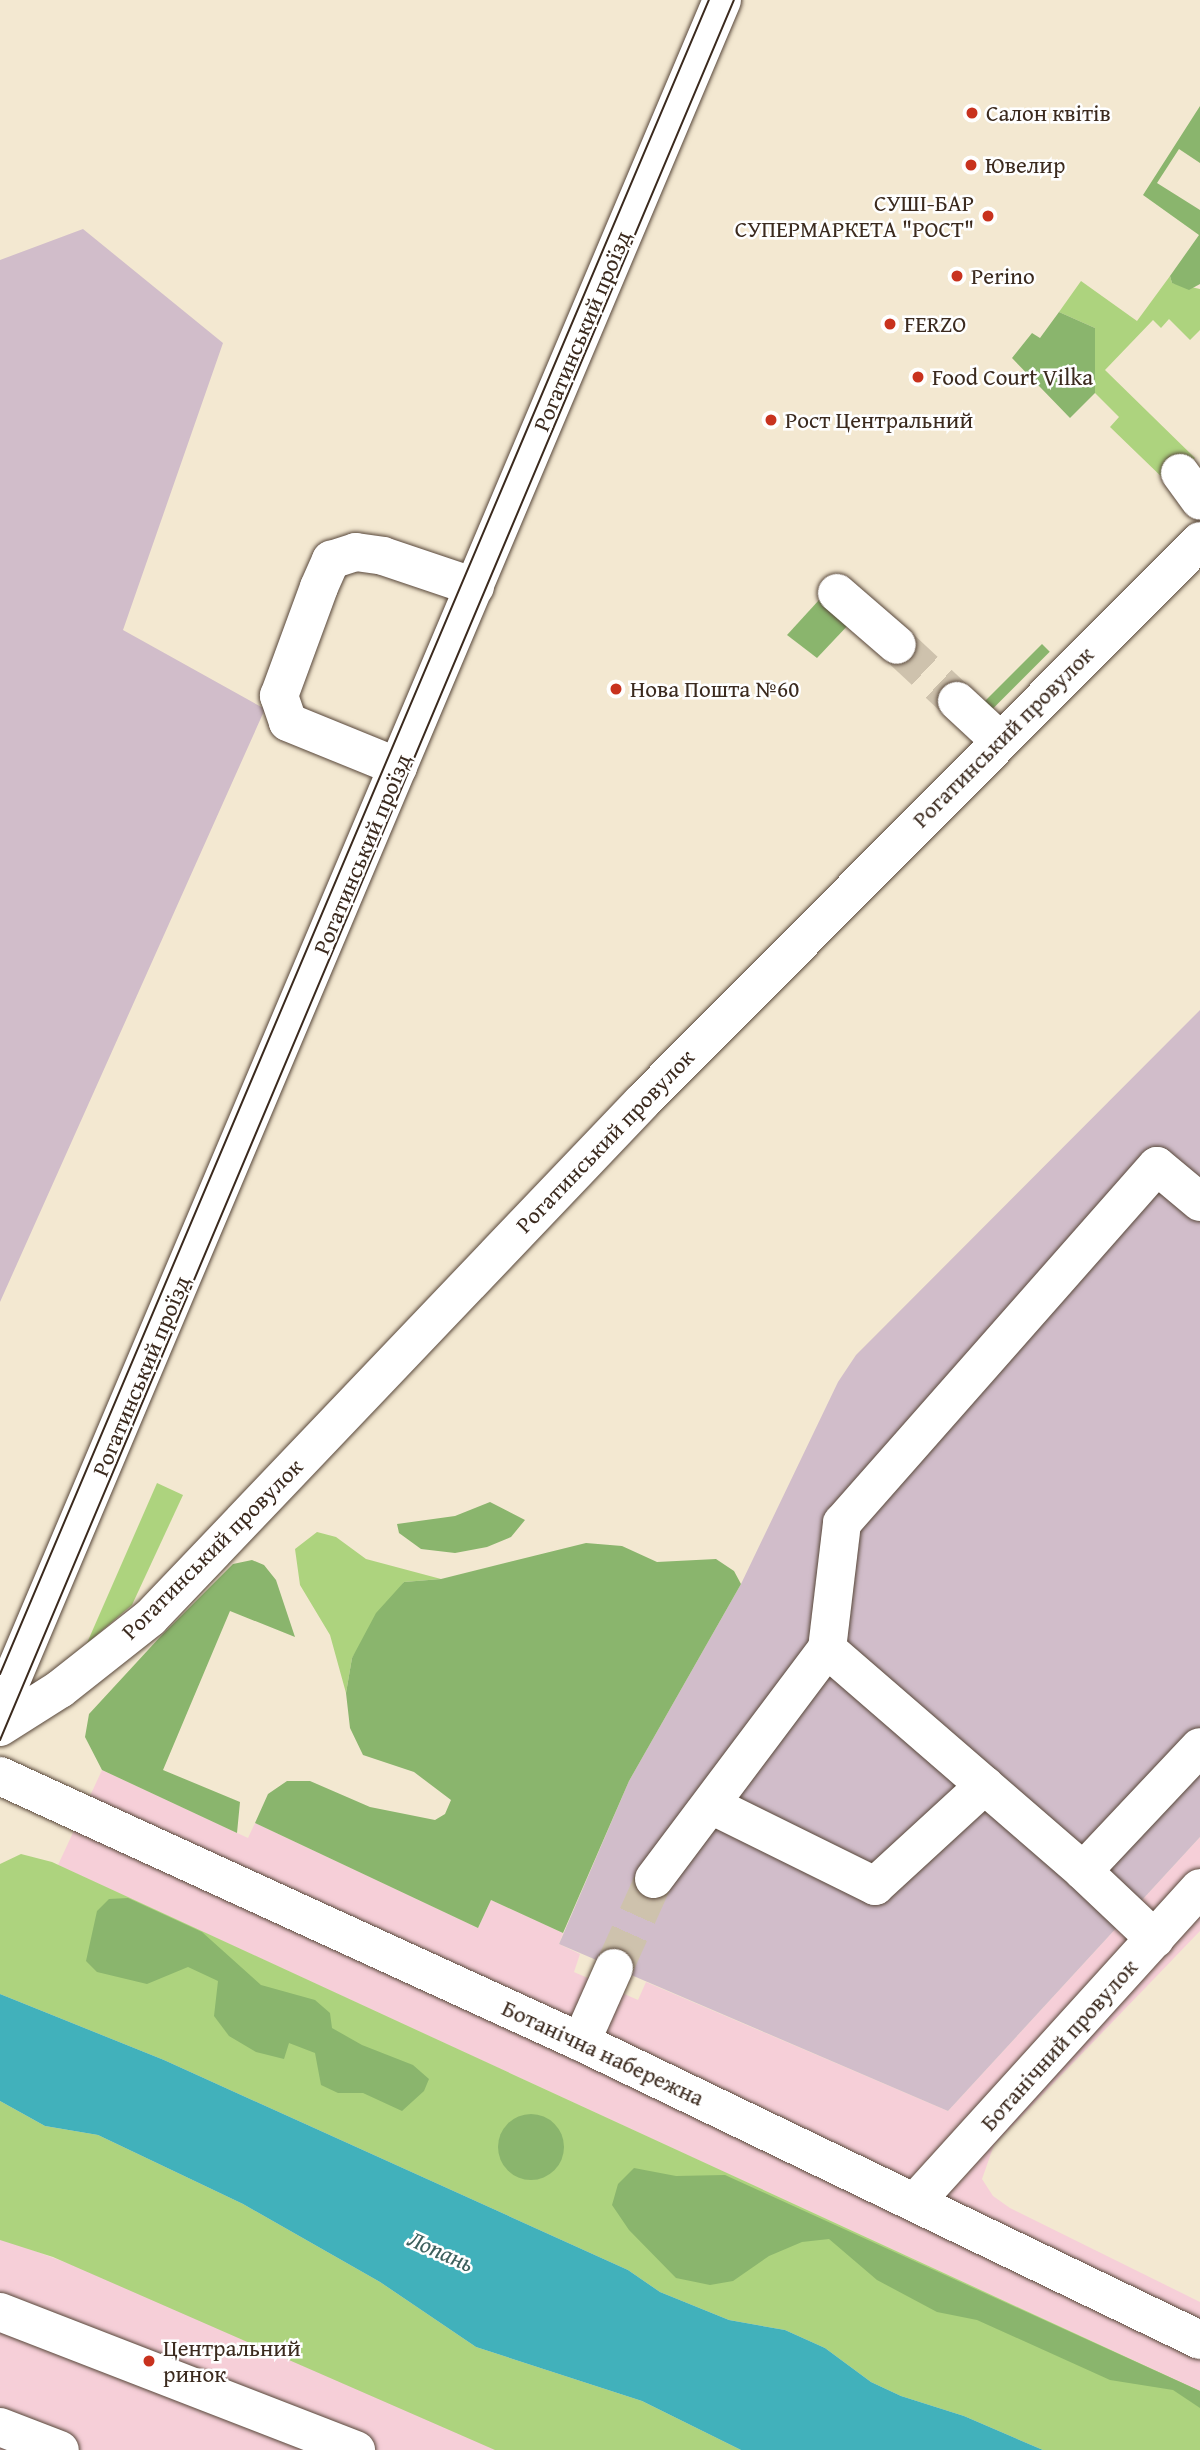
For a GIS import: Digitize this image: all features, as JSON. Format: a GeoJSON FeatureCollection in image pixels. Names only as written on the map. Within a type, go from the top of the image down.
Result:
{"type":"FeatureCollection","features":[{"type":"Feature","properties":{"kind":"street","name":"Рогатинський проїзд"},"geometry":{"type":"LineString","coordinates":[[0,1707],[722,0]]}},
{"type":"Feature","properties":{"kind":"street","name":"Рогатинський провулок"},"geometry":{"type":"LineString","coordinates":[[0,1727],[60,1689],[150,1618],[652,1092],[998,739],[1200,541]]}},
{"type":"Feature","properties":{"kind":"street"},"geometry":{"type":"LineString","coordinates":[[398,767],[288,722],[279,696],[318,587],[331,560],[356,552],[383,556],[475,587]]}},
{"type":"Feature","properties":{"kind":"street"},"geometry":{"type":"LineString","coordinates":[[838,593],[897,645]]}},
{"type":"Feature","properties":{"kind":"street"},"geometry":{"type":"LineString","coordinates":[[957,701],[998,739]]}},
{"type":"Feature","properties":{"kind":"street"},"geometry":{"type":"LineString","coordinates":[[654,1879],[827,1649],[842,1523],[1157,1166],[1200,1202]]}},
{"type":"Feature","properties":{"kind":"street"},"geometry":{"type":"LineString","coordinates":[[827,1649],[1083,1871],[1156,1939]]}},
{"type":"Feature","properties":{"kind":"street"},"geometry":{"type":"LineString","coordinates":[[1083,1871],[1200,1747]]}},
{"type":"Feature","properties":{"kind":"street","name":"Ботанічна набережна"},"geometry":{"type":"LineString","coordinates":[[0,1776],[581,2042],[917,2200],[1200,2340]]}},
{"type":"Feature","properties":{"kind":"street"},"geometry":{"type":"LineString","coordinates":[[711,1805],[875,1886],[985,1785]]}},
{"type":"Feature","properties":{"kind":"street","name":"Ботанічний провулок"},"geometry":{"type":"LineString","coordinates":[[917,2200],[1200,1888]]}},
{"type":"Feature","properties":{"kind":"street"},"geometry":{"type":"LineString","coordinates":[[581,2042],[614,1968]]}},
{"type":"Feature","properties":{"kind":"street"},"geometry":{"type":"LineString","coordinates":[[0,2312],[356,2450]]}},
{"type":"Feature","properties":{"kind":"street"},"geometry":{"type":"LineString","coordinates":[[0,2427],[60,2450]]}},
{"type":"Feature","properties":{"kind":"shaded area"},"geometry":{"type":"Polygon","coordinates":[[[83,229],[223,343],[123,630],[265,709],[0,1302],[0,260],[83,229]]]}},
{"type":"Feature","properties":{"kind":"shaded area"},"geometry":{"type":"Polygon","coordinates":[[[1200,1010],[1200,1837],[948,2111],[559,1944],[629,1781],[741,1584],[838,1382],[856,1355],[1200,1010]]]}},
{"type":"Feature","properties":{"kind":"shaded area"},"geometry":{"type":"Polygon","coordinates":[[[102,1770],[248,1838],[255,1823],[478,1928],[491,1900],[563,1933],[559,1944],[580,1954],[574,1972],[638,2000],[646,1982],[948,2111],[1200,1837],[1200,1931],[994,2145],[982,2179],[993,2196],[1010,2208],[1200,2302],[1200,2391],[58,1865],[102,1770]]]}},
{"type":"Feature","properties":{"kind":"shaded area","name":"Центральний ринок"},"geometry":{"type":"Polygon","coordinates":[[[0,2238],[110,2279],[502,2450],[0,2450],[0,2238]]]}},
{"type":"Feature","properties":{"kind":"green space"},"geometry":{"type":"Polygon","coordinates":[[[1200,106],[1200,163],[1179,149],[1157,183],[1200,210],[1200,284],[1189,290],[1172,283],[1170,276],[1199,235],[1143,195],[1200,106]]]}},
{"type":"Feature","properties":{"kind":"green space"},"geometry":{"type":"Polygon","coordinates":[[[1170,276],[1172,283],[1200,289],[1200,330],[1190,340],[1169,319],[1161,328],[1153,320],[1105,370],[1195,458],[1169,484],[1110,427],[1119,417],[1095,393],[1095,328],[1059,312],[1081,281],[1137,321],[1170,276]]]}},
{"type":"Feature","properties":{"kind":"green space"},"geometry":{"type":"Polygon","coordinates":[[[1059,312],[1095,328],[1095,393],[1070,418],[1012,358],[1032,333],[1040,338],[1059,312]]]}},
{"type":"Feature","properties":{"kind":"green space"},"geometry":{"type":"Polygon","coordinates":[[[819,600],[827,601],[851,622],[817,658],[787,635],[819,600]]]}},
{"type":"Feature","properties":{"kind":"green space"},"geometry":{"type":"Polygon","coordinates":[[[1042,644],[1050,652],[984,718],[976,710],[1042,644]]]}},
{"type":"Feature","properties":{"kind":"green space"},"geometry":{"type":"Polygon","coordinates":[[[157,1483],[183,1495],[132,1605],[87,1643],[157,1483]]]}},
{"type":"Feature","properties":{"kind":"green space"},"geometry":{"type":"Polygon","coordinates":[[[490,1502],[525,1520],[511,1537],[487,1547],[455,1553],[421,1549],[399,1533],[397,1524],[455,1516],[490,1502]]]}},
{"type":"Feature","properties":{"kind":"green space"},"geometry":{"type":"Polygon","coordinates":[[[317,1532],[336,1537],[366,1559],[441,1579],[404,1582],[352,1658],[346,1693],[330,1635],[300,1585],[295,1549],[317,1532]]]}},
{"type":"Feature","properties":{"kind":"green space"},"geometry":{"type":"Polygon","coordinates":[[[586,1543],[622,1546],[657,1562],[716,1559],[734,1571],[741,1584],[629,1781],[563,1933],[491,1900],[478,1928],[255,1823],[268,1794],[287,1781],[310,1781],[370,1807],[435,1820],[445,1814],[451,1800],[414,1772],[363,1755],[350,1728],[346,1693],[352,1658],[376,1613],[404,1582],[441,1579],[586,1543]]]}},
{"type":"Feature","properties":{"kind":"green space"},"geometry":{"type":"Polygon","coordinates":[[[252,1560],[264,1565],[276,1580],[295,1637],[230,1611],[163,1770],[240,1802],[237,1833],[102,1770],[85,1737],[89,1714],[160,1637],[233,1564],[252,1560]]]}},
{"type":"Feature","properties":{"kind":"green space"},"geometry":{"type":"Polygon","coordinates":[[[21,1854],[52,1862],[1200,2391],[1200,2450],[1043,2450],[964,2416],[901,2396],[871,2382],[825,2348],[785,2330],[729,2320],[660,2292],[628,2270],[164,2060],[0,1994],[0,1864],[21,1854]]]}},
{"type":"Feature","properties":{"kind":"green space"},"geometry":{"type":"Polygon","coordinates":[[[128,1898],[202,1932],[261,1985],[315,2000],[330,2013],[332,2028],[362,2045],[413,2065],[429,2079],[424,2091],[402,2111],[363,2093],[338,2093],[321,2085],[315,2053],[289,2043],[284,2059],[256,2052],[229,2036],[214,2016],[218,1981],[188,1967],[147,1984],[97,1972],[86,1961],[97,1911],[109,1899],[128,1898]]]}},
{"type":"Feature","properties":{"kind":"green space"},"geometry":{"type":"Polygon","coordinates":[[[0,2101],[45,2126],[98,2135],[243,2204],[380,2282],[476,2347],[642,2401],[741,2450],[495,2450],[53,2257],[0,2240],[0,2101]]]}},
{"type":"Feature","properties":{"kind":"green space"},"geometry":{"type":"Polygon","coordinates":[[[525,2114],[537,2114],[549,2119],[559,2129],[564,2147],[562,2160],[549,2175],[537,2180],[525,2180],[513,2175],[503,2165],[498,2153],[498,2141],[503,2129],[513,2119],[525,2114]]]}},
{"type":"Feature","properties":{"kind":"green space"},"geometry":{"type":"Polygon","coordinates":[[[634,2168],[676,2176],[725,2175],[1200,2391],[1200,2408],[1173,2390],[1110,2380],[977,2320],[937,2312],[877,2280],[829,2239],[802,2242],[769,2256],[733,2281],[710,2285],[676,2278],[629,2230],[612,2205],[618,2184],[634,2168]]]}},
{"type":"Feature","properties":{"kind":"water","name":"Лопань"},"geometry":{"type":"Polygon","coordinates":[[[0,1994],[164,2060],[628,2270],[660,2292],[729,2320],[785,2330],[825,2348],[871,2382],[901,2396],[964,2416],[1043,2450],[741,2450],[642,2401],[476,2347],[380,2282],[243,2204],[98,2135],[45,2126],[0,2101],[0,1994]]]}},
{"type":"Feature","properties":{"kind":"tunnel"},"geometry":{"type":"LineString","coordinates":[[897,645],[957,701]]}},
{"type":"Feature","properties":{"kind":"tunnel"},"geometry":{"type":"LineString","coordinates":[[614,1968],[654,1879]]}},
{"type":"Feature","properties":{"kind":"tram line"},"geometry":{"type":"LineString","coordinates":[[0,1674],[709,0]]}},
{"type":"Feature","properties":{"kind":"tram line"},"geometry":{"type":"LineString","coordinates":[[0,1740],[734,0]]}},
{"type":"Feature","properties":{"kind":"place","name":"Салон квітів"},"geometry":{"type":"Point","coordinates":[972,113]}},
{"type":"Feature","properties":{"kind":"place","name":"Ювелир"},"geometry":{"type":"Point","coordinates":[971,165]}},
{"type":"Feature","properties":{"kind":"place","name":"СУШІ-БАР СУПЕРМАРКЕТА \"РОСТ\""},"geometry":{"type":"Point","coordinates":[988,216]}},
{"type":"Feature","properties":{"kind":"place","name":"Perino"},"geometry":{"type":"Point","coordinates":[957,276]}},
{"type":"Feature","properties":{"kind":"place","name":"FERZO"},"geometry":{"type":"Point","coordinates":[890,324]}},
{"type":"Feature","properties":{"kind":"place","name":"Food Court Vilka"},"geometry":{"type":"Point","coordinates":[918,377]}},
{"type":"Feature","properties":{"kind":"place","name":"Рост Центральний"},"geometry":{"type":"Point","coordinates":[771,420]}},
{"type":"Feature","properties":{"kind":"place","name":"Нова Пошта №60"},"geometry":{"type":"Point","coordinates":[616,689]}},
{"type":"Feature","properties":{"kind":"place","name":"Центральний ринок"},"geometry":{"type":"Point","coordinates":[149,2361]}}]}
